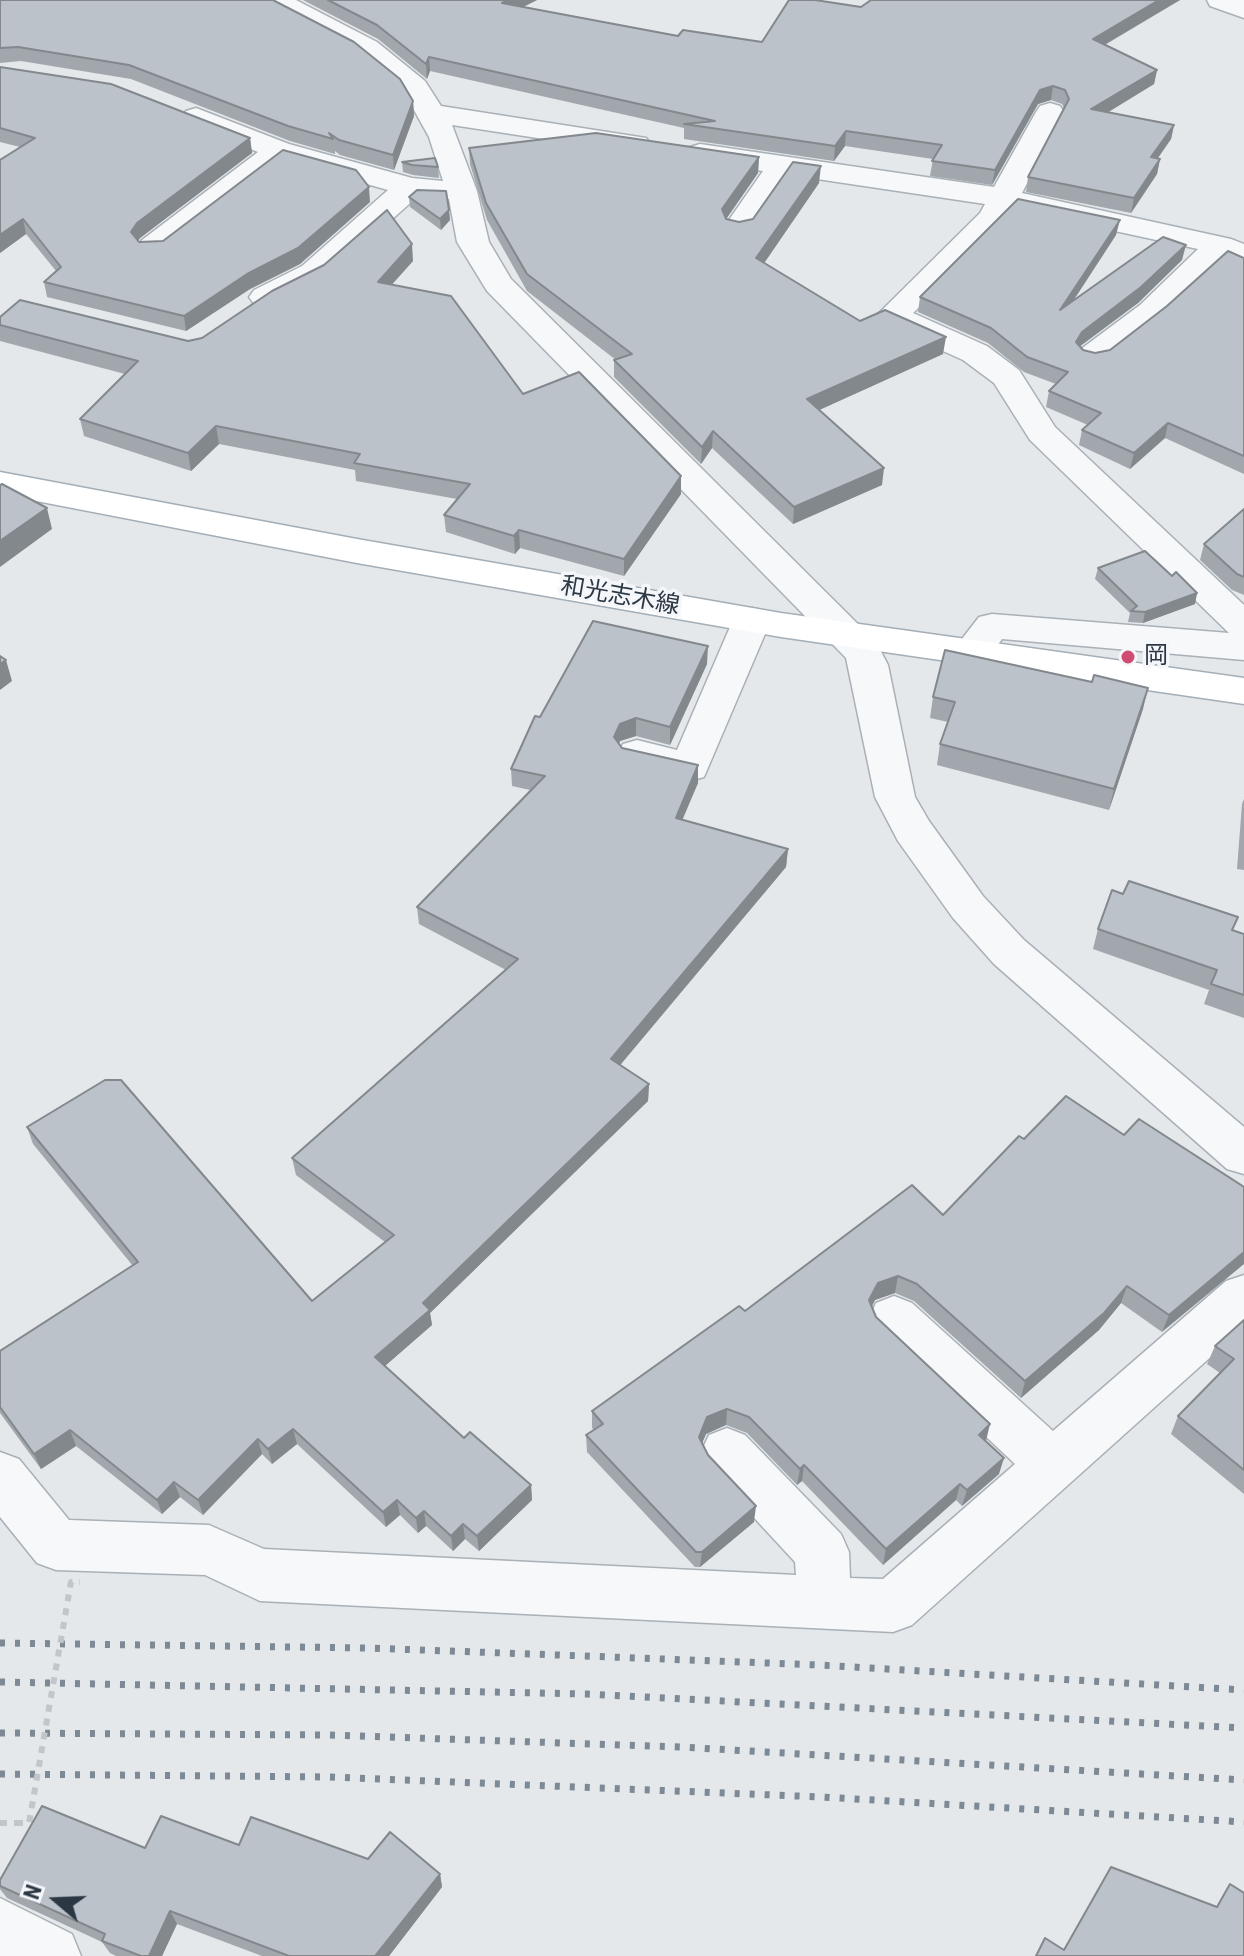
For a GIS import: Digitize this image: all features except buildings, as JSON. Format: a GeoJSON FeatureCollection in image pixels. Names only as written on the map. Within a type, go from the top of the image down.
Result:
{"type":"FeatureCollection","features":[{"type":"Feature","properties":{"kind":"main road","name":"和光志木線"},"geometry":{"type":"LineString","coordinates":[[0,483],[357,551],[752,620],[1244,691]]}},
{"type":"Feature","properties":{"kind":"street"},"geometry":{"type":"LineString","coordinates":[[1220,0],[1244,10]]}},
{"type":"Feature","properties":{"kind":"street"},"geometry":{"type":"LineString","coordinates":[[293,3],[367,48],[405,76],[433,114],[462,191],[473,242],[507,296],[850,636],[869,665],[895,797],[913,830],[968,907],[1009,952],[1244,1155]]}},
{"type":"Feature","properties":{"kind":"street"},"geometry":{"type":"LineString","coordinates":[[164,105],[279,150],[410,187],[462,191]]}},
{"type":"Feature","properties":{"kind":"street"},"geometry":{"type":"LineString","coordinates":[[1050,112],[993,218],[892,316],[975,353],[1007,377],[1042,433],[1244,626]]}},
{"type":"Feature","properties":{"kind":"street"},"geometry":{"type":"LineString","coordinates":[[433,114],[1004,198],[1232,250]]}},
{"type":"Feature","properties":{"kind":"street"},"geometry":{"type":"LineString","coordinates":[[153,247],[279,150]]}},
{"type":"Feature","properties":{"kind":"street"},"geometry":{"type":"LineString","coordinates":[[739,227],[782,165]]}},
{"type":"Feature","properties":{"kind":"street"},"geometry":{"type":"LineString","coordinates":[[239,314],[313,273],[410,187]]}},
{"type":"Feature","properties":{"kind":"street"},"geometry":{"type":"LineString","coordinates":[[1093,356],[1232,250]]}},
{"type":"Feature","properties":{"kind":"street"},"geometry":{"type":"LineString","coordinates":[[637,753],[690,767],[752,620]]}},
{"type":"Feature","properties":{"kind":"street"},"geometry":{"type":"LineString","coordinates":[[972,653],[992,626],[1244,647]]}},
{"type":"Feature","properties":{"kind":"street"},"geometry":{"type":"LineString","coordinates":[[0,1476],[56,1545],[209,1550],[260,1575],[893,1606],[1244,1296]]}},
{"type":"Feature","properties":{"kind":"street"},"geometry":{"type":"LineString","coordinates":[[894,1318],[1053,1465]]}},
{"type":"Feature","properties":{"kind":"street"},"geometry":{"type":"LineString","coordinates":[[727,1452],[822,1552],[824,1602]]}},
{"type":"Feature","properties":{"kind":"street"},"geometry":{"type":"LineString","coordinates":[[0,1928],[50,1956]]}},
{"type":"Feature","properties":{"kind":"path"},"geometry":{"type":"LineString","coordinates":[[0,1823],[29,1823],[71,1582],[80,1582]]}},
{"type":"Feature","properties":{"kind":"railway"},"geometry":{"type":"LineString","coordinates":[[0,1643],[367,1648],[585,1656],[819,1665],[1244,1690]]}},
{"type":"Feature","properties":{"kind":"railway"},"geometry":{"type":"LineString","coordinates":[[0,1682],[587,1694],[1244,1728]]}},
{"type":"Feature","properties":{"kind":"railway"},"geometry":{"type":"LineString","coordinates":[[0,1733],[328,1735],[681,1747],[1244,1780]]}},
{"type":"Feature","properties":{"kind":"railway"},"geometry":{"type":"LineString","coordinates":[[0,1774],[330,1777],[822,1797],[1244,1822]]}},
{"type":"Feature","properties":{"kind":"place","name":"岡"},"geometry":{"type":"Point","coordinates":[1128,657]}}]}
